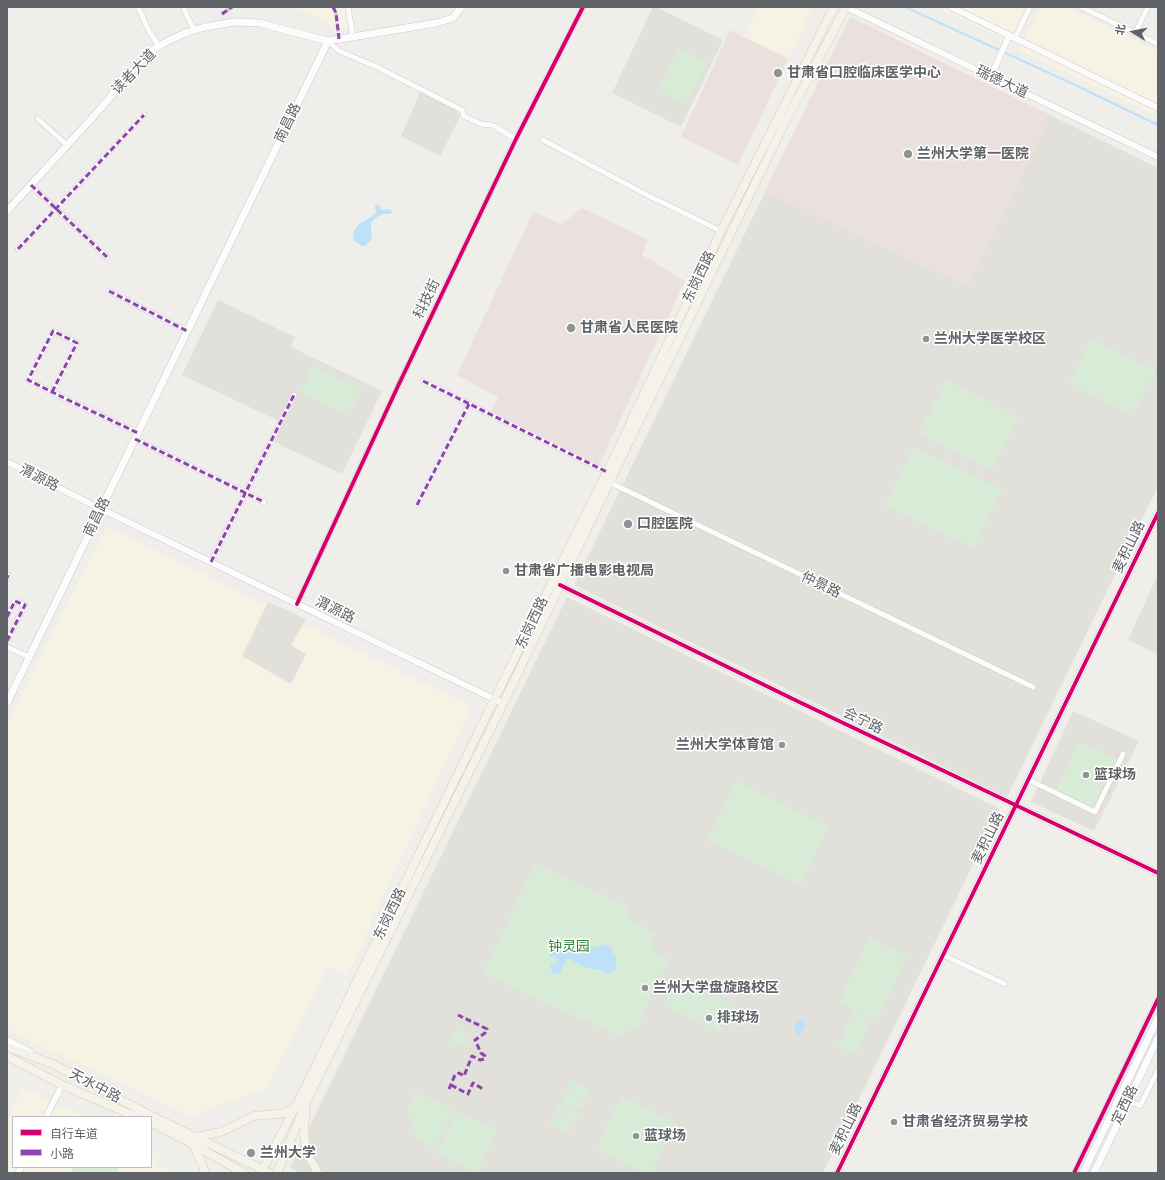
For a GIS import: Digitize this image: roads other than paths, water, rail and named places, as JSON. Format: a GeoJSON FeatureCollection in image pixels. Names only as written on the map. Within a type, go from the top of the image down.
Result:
{"type":"FeatureCollection","features":[{"type":"Feature","properties":{"kind":"main road"},"geometry":{"type":"LineString","coordinates":[[328,41],[436,23],[453,18],[461,7]]}},
{"type":"Feature","properties":{"kind":"main road","name":"东岗西路"},"geometry":{"type":"LineString","coordinates":[[277,1173],[303,1100],[494,700],[722,231],[834,7]]}},
{"type":"Feature","properties":{"kind":"main road","name":"东岗西路"},"geometry":{"type":"LineString","coordinates":[[264,1172],[303,1100],[503,704],[609,482],[786,120],[846,7]]}},
{"type":"Feature","properties":{"kind":"main road","name":"读者大道"},"geometry":{"type":"LineString","coordinates":[[7,211],[102,107],[135,67],[159,46],[172,39],[205,27],[234,22],[245,22],[277,27],[328,41]]}},
{"type":"Feature","properties":{"kind":"main road","name":"南昌路"},"geometry":{"type":"LineString","coordinates":[[7,703],[328,41]]}},
{"type":"Feature","properties":{"kind":"main road","name":"定西路"},"geometry":{"type":"LineString","coordinates":[[1083,1173],[1158,1018]]}},
{"type":"Feature","properties":{"kind":"main road","name":"定西路"},"geometry":{"type":"LineString","coordinates":[[1094,1173],[1158,1038]]}},
{"type":"Feature","properties":{"kind":"main road"},"geometry":{"type":"LineString","coordinates":[[7,1047],[53,1064]]}},
{"type":"Feature","properties":{"kind":"main road"},"geometry":{"type":"LineString","coordinates":[[7,1056],[48,1078]]}},
{"type":"Feature","properties":{"kind":"main road","name":"天水中路"},"geometry":{"type":"LineString","coordinates":[[53,1064],[152,1116]]}},
{"type":"Feature","properties":{"kind":"main road","name":"天水中路"},"geometry":{"type":"LineString","coordinates":[[48,1078],[135,1116]]}},
{"type":"Feature","properties":{"kind":"main road"},"geometry":{"type":"LineString","coordinates":[[205,1173],[194,1140],[221,1132],[254,1116],[286,1113],[303,1100]]}},
{"type":"Feature","properties":{"kind":"main road"},"geometry":{"type":"LineString","coordinates":[[303,1100],[305,1143],[310,1159],[318,1173]]}},
{"type":"Feature","properties":{"kind":"main road","name":"天水中路"},"geometry":{"type":"LineString","coordinates":[[152,1116],[194,1140],[244,1173]]}},
{"type":"Feature","properties":{"kind":"main road","name":"天水中路"},"geometry":{"type":"LineString","coordinates":[[152,1123],[194,1140],[264,1172]]}},
{"type":"Feature","properties":{"kind":"street"},"geometry":{"type":"LineString","coordinates":[[138,7],[149,31],[159,46]]}},
{"type":"Feature","properties":{"kind":"street"},"geometry":{"type":"LineString","coordinates":[[183,7],[194,30]]}},
{"type":"Feature","properties":{"kind":"street"},"geometry":{"type":"LineString","coordinates":[[348,7],[353,37]]}},
{"type":"Feature","properties":{"kind":"street","name":"科技街"},"geometry":{"type":"LineString","coordinates":[[297,604],[398,386],[516,139],[583,7]]}},
{"type":"Feature","properties":{"kind":"street","name":"瑞德大道"},"geometry":{"type":"LineString","coordinates":[[846,7],[1158,157]]}},
{"type":"Feature","properties":{"kind":"street"},"geometry":{"type":"LineString","coordinates":[[951,7],[1158,108]]}},
{"type":"Feature","properties":{"kind":"street"},"geometry":{"type":"LineString","coordinates":[[990,76],[1006,43],[1012,37],[1030,7]]}},
{"type":"Feature","properties":{"kind":"street"},"geometry":{"type":"LineString","coordinates":[[1081,7],[1158,44]]}},
{"type":"Feature","properties":{"kind":"street"},"geometry":{"type":"LineString","coordinates":[[1135,33],[1148,7]]}},
{"type":"Feature","properties":{"kind":"street"},"geometry":{"type":"LineString","coordinates":[[328,41],[339,51],[377,67],[462,110],[464,116],[481,124],[492,124],[516,139]]}},
{"type":"Feature","properties":{"kind":"street"},"geometry":{"type":"LineString","coordinates":[[18,249],[144,115]]}},
{"type":"Feature","properties":{"kind":"street"},"geometry":{"type":"LineString","coordinates":[[38,119],[67,145]]}},
{"type":"Feature","properties":{"kind":"street"},"geometry":{"type":"LineString","coordinates":[[543,140],[647,195],[722,231]]}},
{"type":"Feature","properties":{"kind":"street"},"geometry":{"type":"LineString","coordinates":[[31,185],[107,257]]}},
{"type":"Feature","properties":{"kind":"street"},"geometry":{"type":"LineString","coordinates":[[109,291],[187,331]]}},
{"type":"Feature","properties":{"kind":"street"},"geometry":{"type":"LineString","coordinates":[[52,392],[77,343],[53,331],[28,380],[264,502]]}},
{"type":"Feature","properties":{"kind":"street"},"geometry":{"type":"LineString","coordinates":[[423,381],[606,472]]}},
{"type":"Feature","properties":{"kind":"street"},"geometry":{"type":"LineString","coordinates":[[212,562],[294,395]]}},
{"type":"Feature","properties":{"kind":"street"},"geometry":{"type":"LineString","coordinates":[[417,505],[470,404]]}},
{"type":"Feature","properties":{"kind":"street","name":"渭源路"},"geometry":{"type":"LineString","coordinates":[[7,462],[503,704]]}},
{"type":"Feature","properties":{"kind":"street","name":"仲景路"},"geometry":{"type":"LineString","coordinates":[[609,482],[1033,687]]}},
{"type":"Feature","properties":{"kind":"street","name":"麦积山路"},"geometry":{"type":"LineString","coordinates":[[837,1173],[1156,522],[1158,513]]}},
{"type":"Feature","properties":{"kind":"street","name":"会宁路"},"geometry":{"type":"LineString","coordinates":[[560,585],[1016,806],[1158,873]]}},
{"type":"Feature","properties":{"kind":"street"},"geometry":{"type":"LineString","coordinates":[[7,617],[15,600],[25,605],[7,641]]}},
{"type":"Feature","properties":{"kind":"street"},"geometry":{"type":"LineString","coordinates":[[7,647],[29,657]]}},
{"type":"Feature","properties":{"kind":"street"},"geometry":{"type":"LineString","coordinates":[[1029,780],[1095,812],[1123,754]]}},
{"type":"Feature","properties":{"kind":"street"},"geometry":{"type":"LineString","coordinates":[[943,955],[1005,984]]}},
{"type":"Feature","properties":{"kind":"street"},"geometry":{"type":"LineString","coordinates":[[1074,1173],[1158,999]]}},
{"type":"Feature","properties":{"kind":"street","name":"天水中路"},"geometry":{"type":"LineString","coordinates":[[7,1040],[53,1064]]}},
{"type":"Feature","properties":{"kind":"street","name":"天水中路"},"geometry":{"type":"LineString","coordinates":[[7,1061],[48,1078]]}},
{"type":"Feature","properties":{"kind":"street"},"geometry":{"type":"LineString","coordinates":[[1128,1100],[1140,1106],[1158,1070]]}},
{"type":"Feature","properties":{"kind":"street"},"geometry":{"type":"LineString","coordinates":[[46,1116],[62,1085]]}},
{"type":"Feature","properties":{"kind":"water"},"geometry":{"type":"Polygon","coordinates":[[[378,204],[382,210],[390,209],[392,213],[382,214],[373,220],[371,224],[371,240],[365,246],[362,246],[353,240],[354,231],[359,224],[374,215],[376,212],[375,205],[378,204]]]}},
{"type":"Feature","properties":{"kind":"water"},"geometry":{"type":"Polygon","coordinates":[[[574,943],[592,947],[605,944],[609,946],[616,956],[616,968],[608,974],[601,970],[584,967],[568,958],[558,975],[552,973],[549,962],[554,965],[557,963],[557,960],[554,956],[549,960],[550,950],[556,946],[559,946],[560,950],[563,952],[574,943]]]}},
{"type":"Feature","properties":{"kind":"water"},"geometry":{"type":"Polygon","coordinates":[[[799,1020],[804,1020],[806,1024],[800,1035],[795,1033],[794,1029],[799,1020]]]}},
{"type":"Feature","properties":{"kind":"waterway"},"geometry":{"type":"LineString","coordinates":[[905,7],[1071,83],[1158,125]]}},
{"type":"Feature","properties":{"kind":"tunnel"},"geometry":{"type":"LineString","coordinates":[[222,14],[232,7]]}},
{"type":"Feature","properties":{"kind":"tunnel"},"geometry":{"type":"LineString","coordinates":[[333,7],[336,13],[339,39]]}},
{"type":"Feature","properties":{"kind":"place","name":"甘肃省口腔临床医学中心"},"geometry":{"type":"Point","coordinates":[778,73]}},
{"type":"Feature","properties":{"kind":"place","name":"兰州大学第一医院"},"geometry":{"type":"Point","coordinates":[908,154]}},
{"type":"Feature","properties":{"kind":"place","name":"甘肃省人民医院"},"geometry":{"type":"Point","coordinates":[571,328]}},
{"type":"Feature","properties":{"kind":"place","name":"兰州大学医学校区"},"geometry":{"type":"Point","coordinates":[926,339]}},
{"type":"Feature","properties":{"kind":"place","name":"口腔医院"},"geometry":{"type":"Point","coordinates":[628,524]}},
{"type":"Feature","properties":{"kind":"place","name":"甘肃省广播电影电视局"},"geometry":{"type":"Point","coordinates":[506,571]}},
{"type":"Feature","properties":{"kind":"place","name":"兰州大学体育馆"},"geometry":{"type":"Point","coordinates":[782,745]}},
{"type":"Feature","properties":{"kind":"place","name":"篮球场"},"geometry":{"type":"Point","coordinates":[1086,775]}},
{"type":"Feature","properties":{"kind":"place","name":"兰州大学盘旋路校区"},"geometry":{"type":"Point","coordinates":[645,988]}},
{"type":"Feature","properties":{"kind":"place","name":"排球场"},"geometry":{"type":"Point","coordinates":[709,1018]}},
{"type":"Feature","properties":{"kind":"place","name":"甘肃省经济贸易学校"},"geometry":{"type":"Point","coordinates":[894,1122]}},
{"type":"Feature","properties":{"kind":"place","name":"蓝球场"},"geometry":{"type":"Point","coordinates":[636,1136]}},
{"type":"Feature","properties":{"kind":"place","name":"兰州大学"},"geometry":{"type":"Point","coordinates":[251,1153]}},
{"type":"Feature","properties":{"kind":"park label","name":"钟灵园"},"geometry":{"type":"Point","coordinates":[569,947]}}]}
